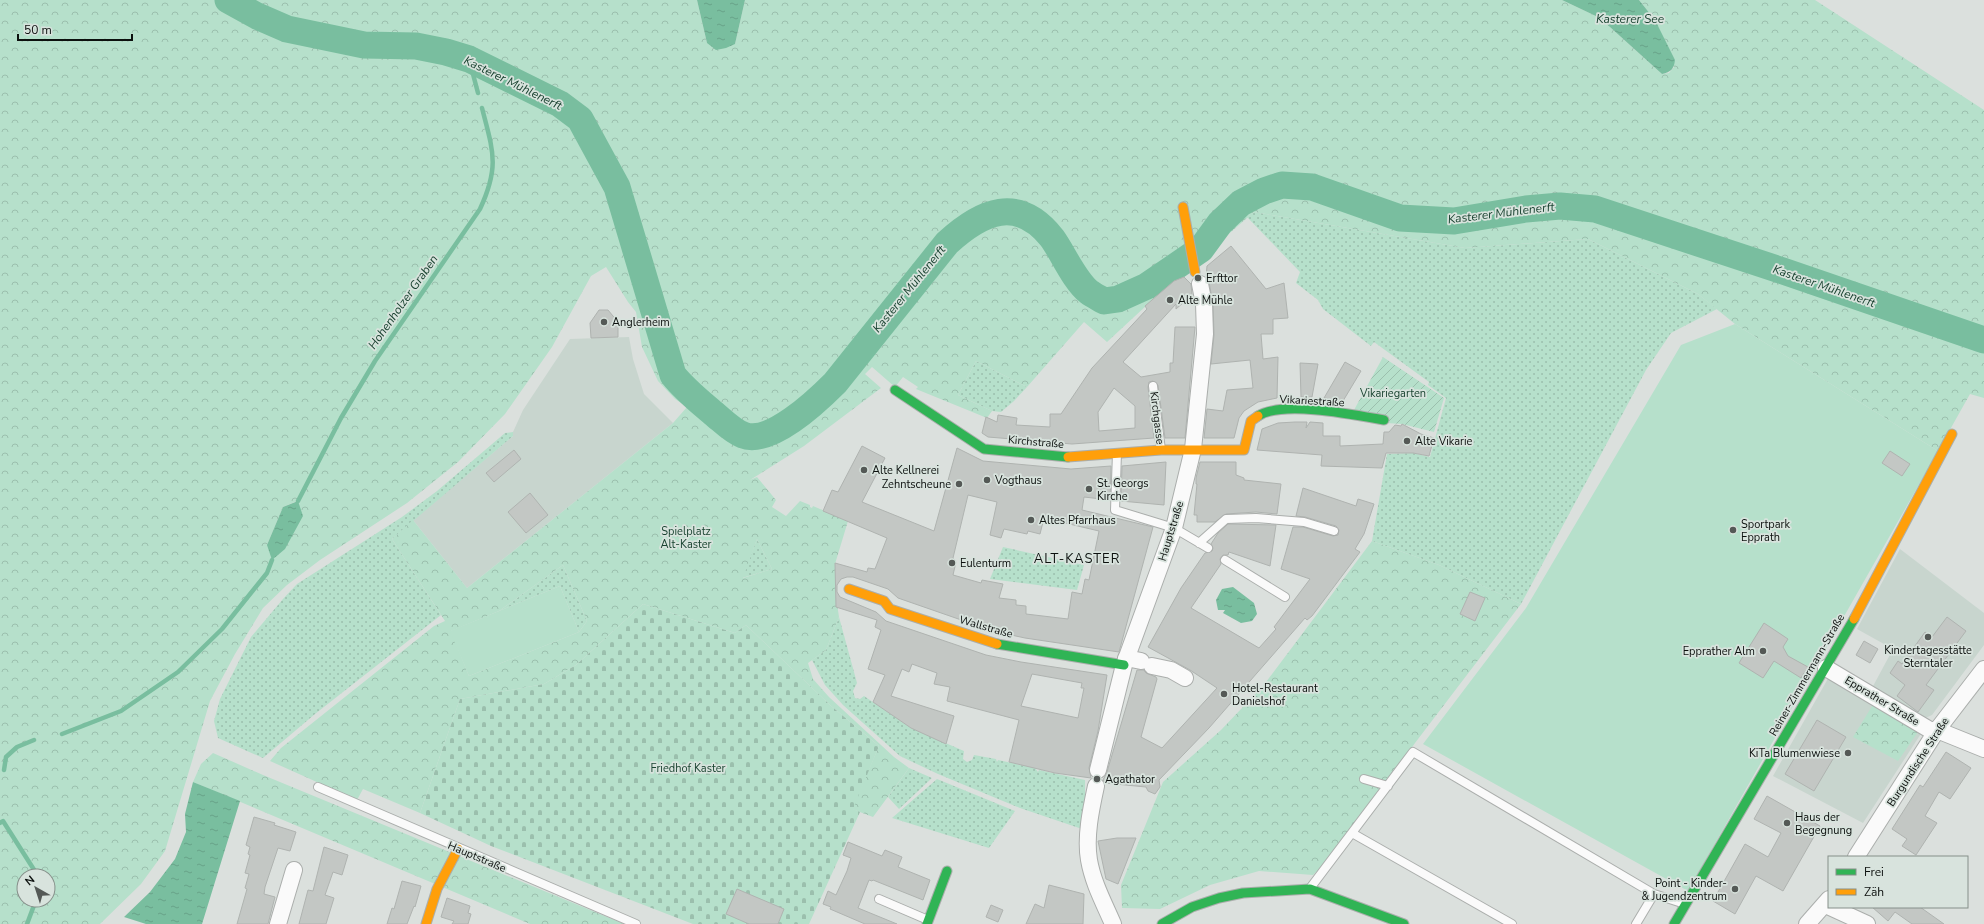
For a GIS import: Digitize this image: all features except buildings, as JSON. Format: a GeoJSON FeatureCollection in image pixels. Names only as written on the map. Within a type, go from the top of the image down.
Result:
{"type":"FeatureCollection","features":[{"type":"Feature","properties":{"kind":"street","name":"Hauptstraße"},"geometry":{"type":"LineString","coordinates":[[1098,770],[1136,663],[1174,528],[1193,449],[1205,334],[1204,304],[1183,207]]}},
{"type":"Feature","properties":{"kind":"street","name":"Kirchstraße"},"geometry":{"type":"LineString","coordinates":[[892,388],[984,449],[1072,457],[1193,449]]}},
{"type":"Feature","properties":{"kind":"street","name":"Vikariestraße"},"geometry":{"type":"LineString","coordinates":[[1193,449],[1244,450],[1251,421],[1261,413],[1279,410],[1331,412],[1384,420]]}},
{"type":"Feature","properties":{"kind":"street","name":"Reiner-Zimmermann-Straße"},"geometry":{"type":"LineString","coordinates":[[1674,924],[1869,593],[1952,434]]}},
{"type":"Feature","properties":{"kind":"street","name":"Wallstraße"},"geometry":{"type":"LineString","coordinates":[[849,589],[884,601],[890,609],[990,643],[1023,650],[1136,663]]}},
{"type":"Feature","properties":{"kind":"street"},"geometry":{"type":"LineString","coordinates":[[1136,663],[1171,670],[1185,678]]}},
{"type":"Feature","properties":{"kind":"street","name":"Epprather Straße"},"geometry":{"type":"LineString","coordinates":[[1826,668],[1930,730],[1937,730],[1984,749]]}},
{"type":"Feature","properties":{"kind":"street","name":"Burgundische Straße"},"geometry":{"type":"LineString","coordinates":[[1857,856],[1937,730],[1984,669]]}},
{"type":"Feature","properties":{"kind":"street"},"geometry":{"type":"LineString","coordinates":[[1096,786],[1089,834],[1088,859],[1094,881],[1113,924]]}},
{"type":"Feature","properties":{"kind":"street"},"geometry":{"type":"LineString","coordinates":[[426,924],[437,889],[458,849]]}},
{"type":"Feature","properties":{"kind":"street"},"geometry":{"type":"LineString","coordinates":[[278,924],[294,870]]}},
{"type":"Feature","properties":{"kind":"street"},"geometry":{"type":"LineString","coordinates":[[928,922],[947,871]]}},
{"type":"Feature","properties":{"kind":"street"},"geometry":{"type":"LineString","coordinates":[[1162,924],[1192,907],[1219,898],[1243,893],[1310,889],[1404,924]]}},
{"type":"Feature","properties":{"kind":"street"},"geometry":{"type":"LineString","coordinates":[[1807,924],[1828,904]]}},
{"type":"Feature","properties":{"kind":"street"},"geometry":{"type":"LineString","coordinates":[[1834,908],[1856,922]]}},
{"type":"Feature","properties":{"kind":"lane","name":"Kirchgasse"},"geometry":{"type":"LineString","coordinates":[[1153,386],[1161,450]]}},
{"type":"Feature","properties":{"kind":"lane"},"geometry":{"type":"LineString","coordinates":[[1117,453],[1115,510],[1174,528],[1208,548]]}},
{"type":"Feature","properties":{"kind":"lane"},"geometry":{"type":"LineString","coordinates":[[1199,543],[1226,519],[1256,518],[1304,522],[1334,531]]}},
{"type":"Feature","properties":{"kind":"lane"},"geometry":{"type":"LineString","coordinates":[[1225,560],[1285,597]]}},
{"type":"Feature","properties":{"kind":"lane"},"geometry":{"type":"LineString","coordinates":[[1310,889],[1413,752],[1654,894],[1686,904]]}},
{"type":"Feature","properties":{"kind":"lane"},"geometry":{"type":"LineString","coordinates":[[1364,779],[1388,786]]}},
{"type":"Feature","properties":{"kind":"lane","name":"Hauptstraße"},"geometry":{"type":"LineString","coordinates":[[318,787],[458,849],[636,924]]}},
{"type":"Feature","properties":{"kind":"lane"},"geometry":{"type":"LineString","coordinates":[[1352,833],[1512,924]]}},
{"type":"Feature","properties":{"kind":"lane"},"geometry":{"type":"LineString","coordinates":[[1636,924],[1654,894]]}},
{"type":"Feature","properties":{"kind":"lane"},"geometry":{"type":"LineString","coordinates":[[879,899],[928,922]]}},
{"type":"Feature","properties":{"kind":"shaded area"},"geometry":{"type":"Polygon","coordinates":[[[629,337],[633,359],[644,394],[673,423],[467,588],[413,520],[513,436],[513,432],[523,410],[570,339],[629,337]]]}},
{"type":"Feature","properties":{"kind":"shaded area","name":"Kindertagesstätte Sterntaler"},"geometry":{"type":"Polygon","coordinates":[[[1900,549],[1984,613],[1984,645],[1932,715],[1923,719],[1872,688],[1893,649],[1857,629],[1900,549]]]}},
{"type":"Feature","properties":{"kind":"shaded area","name":"KiTa Blumenwiese"},"geometry":{"type":"Polygon","coordinates":[[[1830,675],[1924,729],[1863,823],[1773,776],[1830,675]]]}},
{"type":"Feature","properties":{"kind":"green space","name":"Spielplatz Alt-Kaster"},"geometry":{"type":"Polygon","coordinates":[[[0,0],[697,0],[707,43],[735,44],[745,0],[1562,0],[1600,18],[1662,74],[1669,73],[1674,67],[1655,20],[1639,0],[1815,0],[1984,110],[1984,398],[1970,394],[1938,451],[1735,324],[1698,294],[1588,239],[1465,248],[1254,212],[1147,305],[1107,342],[1084,322],[1027,387],[976,361],[958,395],[992,411],[987,418],[916,389],[918,387],[903,377],[895,387],[872,367],[865,374],[881,388],[804,446],[750,480],[757,477],[776,500],[772,507],[786,516],[800,501],[810,505],[812,508],[813,506],[848,521],[835,564],[836,597],[839,617],[826,650],[808,663],[813,679],[829,697],[894,757],[909,768],[873,817],[852,809],[879,746],[830,705],[746,625],[735,633],[643,604],[576,665],[544,684],[460,699],[420,813],[363,789],[357,800],[270,761],[281,748],[434,626],[445,621],[392,539],[413,520],[467,588],[673,423],[687,407],[675,399],[658,381],[642,347],[636,312],[606,267],[591,276],[552,347],[505,414],[458,462],[407,503],[320,560],[287,585],[263,608],[235,654],[210,701],[165,851],[141,884],[100,924],[0,924],[0,0]],[[297,501],[283,507],[267,545],[297,501]],[[757,539],[743,578],[772,569],[757,539]],[[563,565],[499,611],[451,631],[469,676],[579,632],[587,621],[563,565]]]}},
{"type":"Feature","properties":{"kind":"green space"},"geometry":{"type":"Polygon","coordinates":[[[1254,212],[1465,248],[1588,239],[1698,294],[1717,309],[1671,333],[1646,370],[1521,604],[1439,565],[1372,541],[1387,454],[1413,453],[1430,457],[1446,398],[1428,385],[1429,382],[1374,342],[1371,346],[1323,309],[1318,300],[1296,283],[1300,272],[1247,217],[1254,212]]]}},
{"type":"Feature","properties":{"kind":"green space","name":"Sportpark Epprath"},"geometry":{"type":"Polygon","coordinates":[[[1735,324],[1938,451],[1688,891],[1423,744],[1526,608],[1681,345],[1735,324]]]}},
{"type":"Feature","properties":{"kind":"green space","name":"Vikariegarten"},"geometry":{"type":"Polygon","coordinates":[[[1383,357],[1444,398],[1434,432],[1402,424],[1386,423],[1354,410],[1383,357]]]}},
{"type":"Feature","properties":{"kind":"green space"},"geometry":{"type":"Polygon","coordinates":[[[976,361],[1027,387],[1001,412],[992,411],[958,395],[976,361]]]}},
{"type":"Feature","properties":{"kind":"green space"},"geometry":{"type":"Polygon","coordinates":[[[513,432],[513,436],[392,539],[441,615],[315,714],[263,758],[218,738],[214,721],[220,699],[251,637],[297,584],[402,517],[437,491],[505,433],[513,432]]]}},
{"type":"Feature","properties":{"kind":"green space"},"geometry":{"type":"Polygon","coordinates":[[[757,539],[772,569],[742,578],[757,539]]]}},
{"type":"Feature","properties":{"kind":"green space"},"geometry":{"type":"Polygon","coordinates":[[[1372,541],[1439,565],[1521,604],[1415,743],[1338,851],[1313,875],[1259,871],[1210,885],[1160,909],[1122,908],[1121,885],[1163,782],[1221,730],[1263,686],[1372,541]]]}},
{"type":"Feature","properties":{"kind":"green space"},"geometry":{"type":"Polygon","coordinates":[[[1003,547],[1084,565],[1077,590],[990,579],[1003,547]]]}},
{"type":"Feature","properties":{"kind":"green space"},"geometry":{"type":"Polygon","coordinates":[[[563,565],[587,621],[579,632],[560,586],[499,611],[563,565]]]}},
{"type":"Feature","properties":{"kind":"green space"},"geometry":{"type":"Polygon","coordinates":[[[560,586],[579,632],[469,676],[450,631],[560,586]]]}},
{"type":"Feature","properties":{"kind":"green space","name":"Friedhof Kaster"},"geometry":{"type":"Polygon","coordinates":[[[643,604],[735,633],[746,625],[830,705],[879,746],[853,809],[860,812],[809,924],[693,924],[491,846],[420,813],[460,699],[544,684],[576,665],[643,604]]]}},
{"type":"Feature","properties":{"kind":"green space"},"geometry":{"type":"Polygon","coordinates":[[[839,617],[857,683],[853,691],[855,698],[860,699],[864,696],[911,728],[964,751],[963,759],[967,762],[972,760],[974,755],[996,759],[997,762],[998,760],[1035,768],[1038,772],[1039,770],[1085,780],[1085,830],[1020,808],[938,774],[900,756],[843,705],[825,685],[812,660],[826,650],[839,617]]]}},
{"type":"Feature","properties":{"kind":"green space"},"geometry":{"type":"Polygon","coordinates":[[[1874,703],[1920,729],[1898,761],[1853,737],[1874,703]]]}},
{"type":"Feature","properties":{"kind":"green space"},"geometry":{"type":"Polygon","coordinates":[[[213,753],[624,924],[530,924],[193,782],[201,764],[213,753]]]}},
{"type":"Feature","properties":{"kind":"green space"},"geometry":{"type":"Polygon","coordinates":[[[909,768],[932,778],[899,809],[888,797],[909,768]]]}},
{"type":"Feature","properties":{"kind":"green space"},"geometry":{"type":"Polygon","coordinates":[[[937,779],[1015,811],[989,848],[892,818],[937,779]]]}},
{"type":"Feature","properties":{"kind":"water"},"geometry":{"type":"Polygon","coordinates":[[[697,0],[745,0],[735,44],[716,50],[707,43],[697,0]]]}},
{"type":"Feature","properties":{"kind":"water","name":"Kasterer See"},"geometry":{"type":"Polygon","coordinates":[[[1562,0],[1639,0],[1655,20],[1675,60],[1673,68],[1662,74],[1600,18],[1562,0]]]}},
{"type":"Feature","properties":{"kind":"water"},"geometry":{"type":"Polygon","coordinates":[[[298,501],[303,516],[285,549],[272,560],[267,545],[283,507],[298,501]]]}},
{"type":"Feature","properties":{"kind":"water"},"geometry":{"type":"Polygon","coordinates":[[[1233,587],[1254,603],[1257,614],[1252,621],[1241,623],[1223,613],[1225,610],[1218,610],[1216,600],[1222,589],[1233,587]]]}},
{"type":"Feature","properties":{"kind":"water"},"geometry":{"type":"Polygon","coordinates":[[[193,782],[240,801],[202,924],[146,924],[124,917],[150,892],[175,859],[186,832],[185,814],[193,782]]]}},
{"type":"Feature","properties":{"kind":"waterway","name":"Kasterer Mühlenerft"},"geometry":{"type":"LineString","coordinates":[[228,0],[257,16],[287,29],[364,45],[416,46],[446,52],[469,59],[560,104],[580,119],[617,187],[673,375],[703,404],[731,428],[743,435],[754,437],[766,434],[779,428],[792,420],[817,400],[835,383],[947,243],[973,223],[987,216],[1000,212],[1013,212],[1026,216],[1039,225],[1052,238],[1078,281],[1091,293],[1104,301],[1118,299],[1147,286],[1201,249],[1220,223],[1241,203],[1264,191],[1282,185],[1312,187],[1400,218],[1454,221],[1526,209],[1560,206],[1595,209],[1783,271],[1984,340]]}},
{"type":"Feature","properties":{"kind":"waterway","name":"Hohenholzer Graben"},"geometry":{"type":"LineString","coordinates":[[469,59],[478,93]]}},
{"type":"Feature","properties":{"kind":"waterway","name":"Hohenholzer Graben"},"geometry":{"type":"LineString","coordinates":[[298,501],[341,418],[375,361],[480,209],[490,181],[493,158],[482,108]]}},
{"type":"Feature","properties":{"kind":"waterway","name":"Hohenholzer Graben"},"geometry":{"type":"LineString","coordinates":[[62,734],[121,711],[178,672],[222,629],[267,573],[272,560]]}},
{"type":"Feature","properties":{"kind":"waterway","name":"Hohenholzer Graben"},"geometry":{"type":"LineString","coordinates":[[4,770],[6,757],[17,747],[34,740]]}},
{"type":"Feature","properties":{"kind":"waterway","name":"Hohenholzer Graben"},"geometry":{"type":"LineString","coordinates":[[0,823],[3,821],[33,868]]}},
{"type":"Feature","properties":{"kind":"waterway","name":"Hohenholzer Graben"},"geometry":{"type":"LineString","coordinates":[[27,924],[33,908]]}},
{"type":"Feature","properties":{"kind":"traffic: fast"},"geometry":{"type":"LineString","coordinates":[[895,390],[984,449],[1068,457]]}},
{"type":"Feature","properties":{"kind":"traffic: fast"},"geometry":{"type":"LineString","coordinates":[[1258,416],[1269,411],[1301,409],[1338,412],[1384,420]]}},
{"type":"Feature","properties":{"kind":"traffic: fast"},"geometry":{"type":"LineString","coordinates":[[1674,924],[1854,619]]}},
{"type":"Feature","properties":{"kind":"traffic: fast"},"geometry":{"type":"LineString","coordinates":[[997,644],[1124,665]]}},
{"type":"Feature","properties":{"kind":"traffic: fast"},"geometry":{"type":"LineString","coordinates":[[927,924],[947,871]]}},
{"type":"Feature","properties":{"kind":"traffic: fast"},"geometry":{"type":"LineString","coordinates":[[1162,924],[1192,907],[1219,898],[1243,893],[1310,889],[1404,924]]}},
{"type":"Feature","properties":{"kind":"traffic: slow"},"geometry":{"type":"LineString","coordinates":[[1183,207],[1195,272]]}},
{"type":"Feature","properties":{"kind":"traffic: slow"},"geometry":{"type":"LineString","coordinates":[[1068,457],[1161,450],[1244,450],[1251,421],[1258,416]]}},
{"type":"Feature","properties":{"kind":"traffic: slow"},"geometry":{"type":"LineString","coordinates":[[1854,619],[1952,434]]}},
{"type":"Feature","properties":{"kind":"traffic: slow"},"geometry":{"type":"LineString","coordinates":[[849,589],[884,601],[890,609],[997,644]]}},
{"type":"Feature","properties":{"kind":"traffic: slow"},"geometry":{"type":"LineString","coordinates":[[426,924],[437,889],[458,849]]}},
{"type":"Feature","properties":{"kind":"place","name":"Erfttor"},"geometry":{"type":"Point","coordinates":[1198,278]}},
{"type":"Feature","properties":{"kind":"place","name":"Alte Mühle"},"geometry":{"type":"Point","coordinates":[1170,300]}},
{"type":"Feature","properties":{"kind":"place","name":"Anglerheim"},"geometry":{"type":"Point","coordinates":[604,322]}},
{"type":"Feature","properties":{"kind":"place","name":"Alte Vikarie"},"geometry":{"type":"Point","coordinates":[1407,441]}},
{"type":"Feature","properties":{"kind":"place","name":"Alte Kellnerei"},"geometry":{"type":"Point","coordinates":[864,470]}},
{"type":"Feature","properties":{"kind":"place","name":"Vogthaus"},"geometry":{"type":"Point","coordinates":[987,480]}},
{"type":"Feature","properties":{"kind":"place","name":"Zehntscheune"},"geometry":{"type":"Point","coordinates":[959,484]}},
{"type":"Feature","properties":{"kind":"place","name":"St. Georgs Kirche"},"geometry":{"type":"Point","coordinates":[1089,489]}},
{"type":"Feature","properties":{"kind":"place","name":"Altes Pfarrhaus"},"geometry":{"type":"Point","coordinates":[1031,520]}},
{"type":"Feature","properties":{"kind":"place","name":"Sportpark Epprath"},"geometry":{"type":"Point","coordinates":[1733,530]}},
{"type":"Feature","properties":{"kind":"place","name":"Eulenturm"},"geometry":{"type":"Point","coordinates":[952,563]}},
{"type":"Feature","properties":{"kind":"place","name":"Kindertagesstätte Sterntaler"},"geometry":{"type":"Point","coordinates":[1928,637]}},
{"type":"Feature","properties":{"kind":"place","name":"Epprather Alm"},"geometry":{"type":"Point","coordinates":[1763,651]}},
{"type":"Feature","properties":{"kind":"place","name":"Hotel-Restaurant Danielshof"},"geometry":{"type":"Point","coordinates":[1224,694]}},
{"type":"Feature","properties":{"kind":"place","name":"KiTa Blumenwiese"},"geometry":{"type":"Point","coordinates":[1848,753]}},
{"type":"Feature","properties":{"kind":"place","name":"Agathator"},"geometry":{"type":"Point","coordinates":[1097,779]}},
{"type":"Feature","properties":{"kind":"place","name":"Haus der Begegnung"},"geometry":{"type":"Point","coordinates":[1787,823]}},
{"type":"Feature","properties":{"kind":"place","name":"Point - Kinder- & Jugendzentrum"},"geometry":{"type":"Point","coordinates":[1735,889]}},
{"type":"Feature","properties":{"kind":"district","name":"ALT-KASTER"},"geometry":{"type":"Point","coordinates":[1077,559]}}]}
